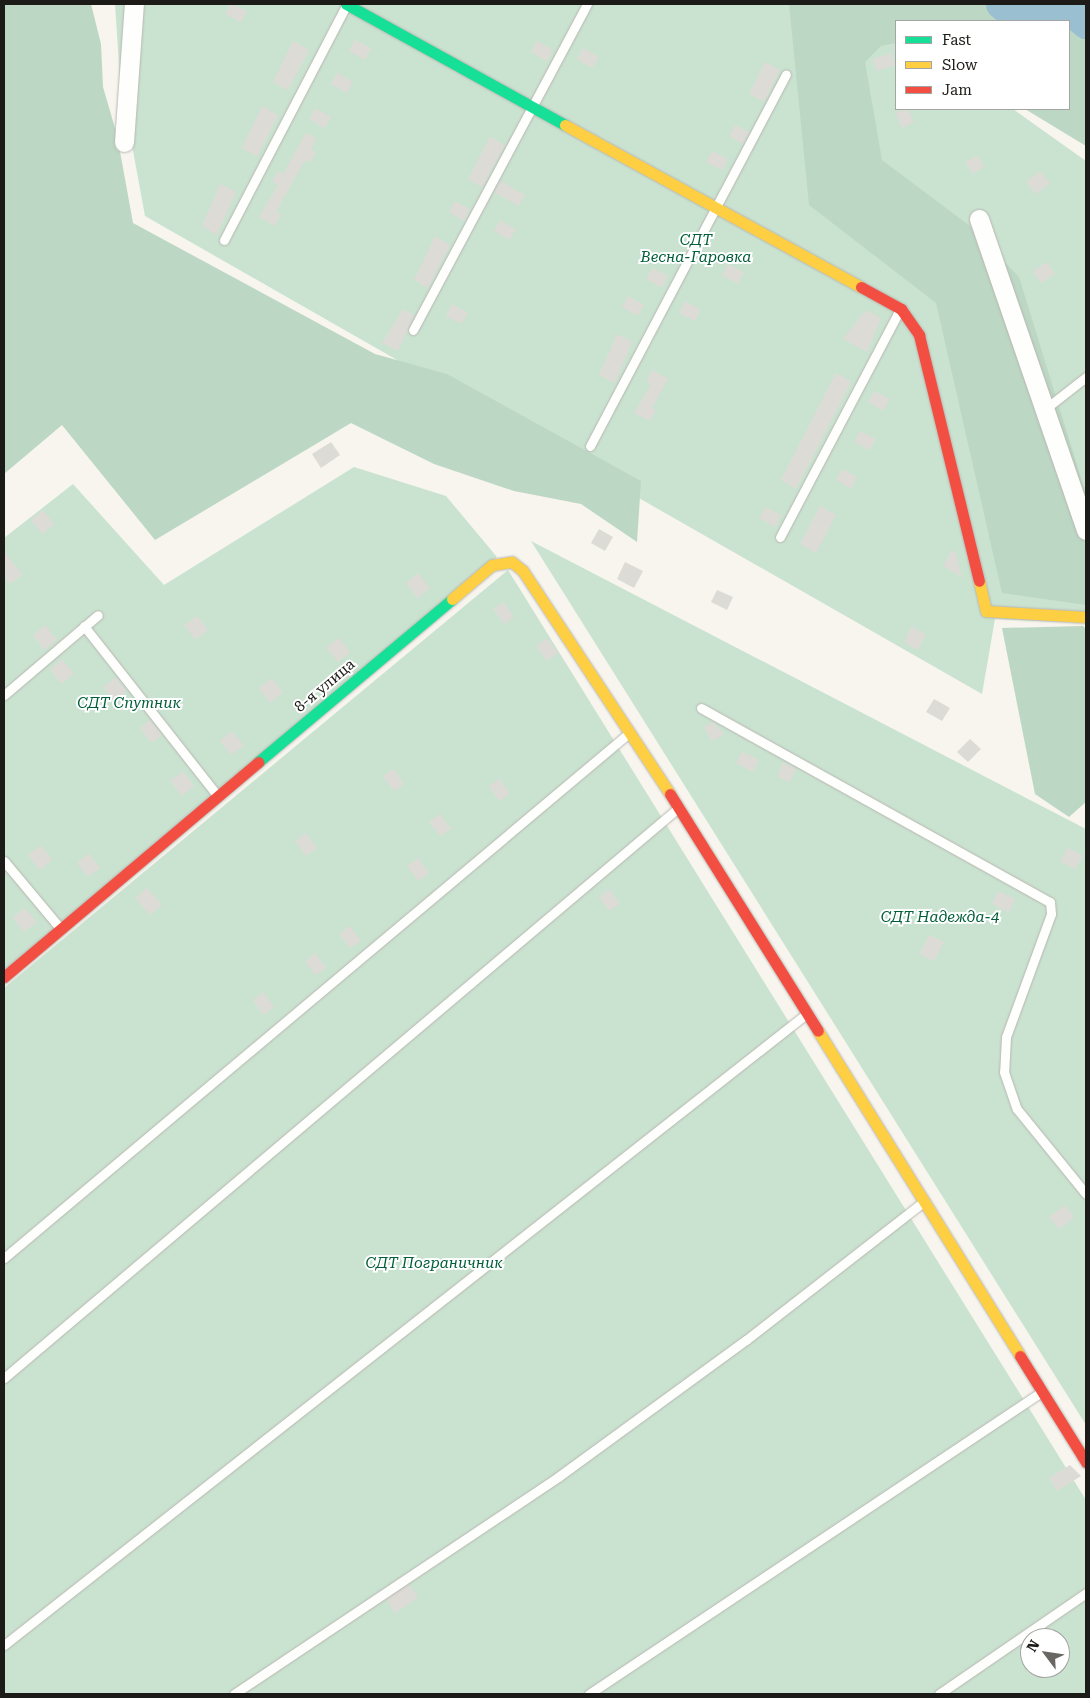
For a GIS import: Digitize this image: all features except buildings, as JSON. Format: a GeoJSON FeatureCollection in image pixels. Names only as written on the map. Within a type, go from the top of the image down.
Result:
{"type":"FeatureCollection","features":[{"type":"Feature","properties":{"kind":"street"},"geometry":{"type":"LineString","coordinates":[[124,142],[134,4]]}},
{"type":"Feature","properties":{"kind":"street"},"geometry":{"type":"LineString","coordinates":[[347,4],[901,309],[919,335],[986,611],[1086,617]]}},
{"type":"Feature","properties":{"kind":"street"},"geometry":{"type":"LineString","coordinates":[[979,220],[1086,530]]}},
{"type":"Feature","properties":{"kind":"street","name":"8-я улица"},"geometry":{"type":"LineString","coordinates":[[4,977],[492,565],[512,562],[523,571],[631,731],[1086,1462]]}},
{"type":"Feature","properties":{"kind":"lane"},"geometry":{"type":"LineString","coordinates":[[224,240],[347,4]]}},
{"type":"Feature","properties":{"kind":"lane"},"geometry":{"type":"LineString","coordinates":[[413,330],[587,4]]}},
{"type":"Feature","properties":{"kind":"lane"},"geometry":{"type":"LineString","coordinates":[[590,446],[786,75]]}},
{"type":"Feature","properties":{"kind":"lane"},"geometry":{"type":"LineString","coordinates":[[780,537],[901,309]]}},
{"type":"Feature","properties":{"kind":"lane"},"geometry":{"type":"LineString","coordinates":[[1044,410],[1086,377]]}},
{"type":"Feature","properties":{"kind":"lane"},"geometry":{"type":"LineString","coordinates":[[4,695],[98,615]]}},
{"type":"Feature","properties":{"kind":"lane"},"geometry":{"type":"LineString","coordinates":[[84,626],[218,796]]}},
{"type":"Feature","properties":{"kind":"lane"},"geometry":{"type":"LineString","coordinates":[[701,708],[1050,902],[1051,914],[1006,1037],[1004,1072],[1017,1109],[1086,1194]]}},
{"type":"Feature","properties":{"kind":"lane"},"geometry":{"type":"LineString","coordinates":[[4,1258],[631,731]]}},
{"type":"Feature","properties":{"kind":"lane"},"geometry":{"type":"LineString","coordinates":[[4,1378],[679,807]]}},
{"type":"Feature","properties":{"kind":"lane"},"geometry":{"type":"LineString","coordinates":[[4,861],[60,929]]}},
{"type":"Feature","properties":{"kind":"lane"},"geometry":{"type":"LineString","coordinates":[[4,1645],[807,1013]]}},
{"type":"Feature","properties":{"kind":"lane"},"geometry":{"type":"LineString","coordinates":[[234,1694],[558,1477],[746,1340],[925,1201]]}},
{"type":"Feature","properties":{"kind":"lane"},"geometry":{"type":"LineString","coordinates":[[590,1694],[1042,1391]]}},
{"type":"Feature","properties":{"kind":"lane"},"geometry":{"type":"LineString","coordinates":[[939,1694],[1086,1593]]}},
{"type":"Feature","properties":{"kind":"green space"},"geometry":{"type":"Polygon","coordinates":[[[4,4],[91,4],[101,44],[103,87],[117,135],[133,223],[375,354],[447,374],[641,481],[637,542],[581,504],[514,491],[434,464],[351,423],[155,540],[62,425],[4,474],[4,4]]]}},
{"type":"Feature","properties":{"kind":"green space","name":"СДТ Весна-Гаровка"},"geometry":{"type":"Polygon","coordinates":[[[115,4],[866,4],[895,25],[895,110],[1014,110],[1086,161],[1086,623],[995,619],[982,694],[145,216],[120,80],[115,4]]]}},
{"type":"Feature","properties":{"kind":"green space"},"geometry":{"type":"Polygon","coordinates":[[[789,4],[1086,4],[1086,146],[1027,110],[1070,110],[1070,20],[895,20],[895,43],[881,46],[865,62],[882,160],[970,226],[1019,277],[1086,494],[1086,605],[1002,593],[936,303],[809,205],[789,4]]]}},
{"type":"Feature","properties":{"kind":"green space","name":"СДТ Спутник"},"geometry":{"type":"Polygon","coordinates":[[[354,467],[446,496],[497,557],[4,972],[4,538],[73,484],[164,585],[354,467]]]}},
{"type":"Feature","properties":{"kind":"green space","name":"СДТ Надежда-4"},"geometry":{"type":"Polygon","coordinates":[[[531,541],[1086,829],[1086,1425],[531,541]]]}},
{"type":"Feature","properties":{"kind":"green space","name":"СДТ Пограничник"},"geometry":{"type":"Polygon","coordinates":[[[508,570],[1086,1500],[1086,1694],[4,1694],[4,988],[508,570]]]}},
{"type":"Feature","properties":{"kind":"green space"},"geometry":{"type":"Polygon","coordinates":[[[1083,626],[1086,629],[1086,802],[1069,817],[1035,794],[1002,628],[1083,626]]]}},
{"type":"Feature","properties":{"kind":"waterway"},"geometry":{"type":"LineString","coordinates":[[1000,4],[1015,16],[1032,17],[1066,8],[1086,24]]}},
{"type":"Feature","properties":{"kind":"traffic: fast"},"geometry":{"type":"LineString","coordinates":[[346,4],[565,125]]}},
{"type":"Feature","properties":{"kind":"traffic: fast"},"geometry":{"type":"LineString","coordinates":[[258,762],[452,599]]}},
{"type":"Feature","properties":{"kind":"traffic: slow"},"geometry":{"type":"LineString","coordinates":[[565,125],[861,287]]}},
{"type":"Feature","properties":{"kind":"traffic: slow"},"geometry":{"type":"LineString","coordinates":[[452,599],[492,565],[512,562],[523,571],[670,794]]}},
{"type":"Feature","properties":{"kind":"traffic: slow"},"geometry":{"type":"LineString","coordinates":[[979,581],[986,611],[1086,617]]}},
{"type":"Feature","properties":{"kind":"traffic: slow"},"geometry":{"type":"LineString","coordinates":[[818,1031],[1020,1356]]}},
{"type":"Feature","properties":{"kind":"traffic: jam"},"geometry":{"type":"LineString","coordinates":[[861,287],[901,309],[919,335],[979,581]]}},
{"type":"Feature","properties":{"kind":"traffic: jam"},"geometry":{"type":"LineString","coordinates":[[4,977],[258,762]]}},
{"type":"Feature","properties":{"kind":"traffic: jam"},"geometry":{"type":"LineString","coordinates":[[670,794],[818,1031]]}},
{"type":"Feature","properties":{"kind":"traffic: jam"},"geometry":{"type":"LineString","coordinates":[[1020,1356],[1086,1462]]}}]}
